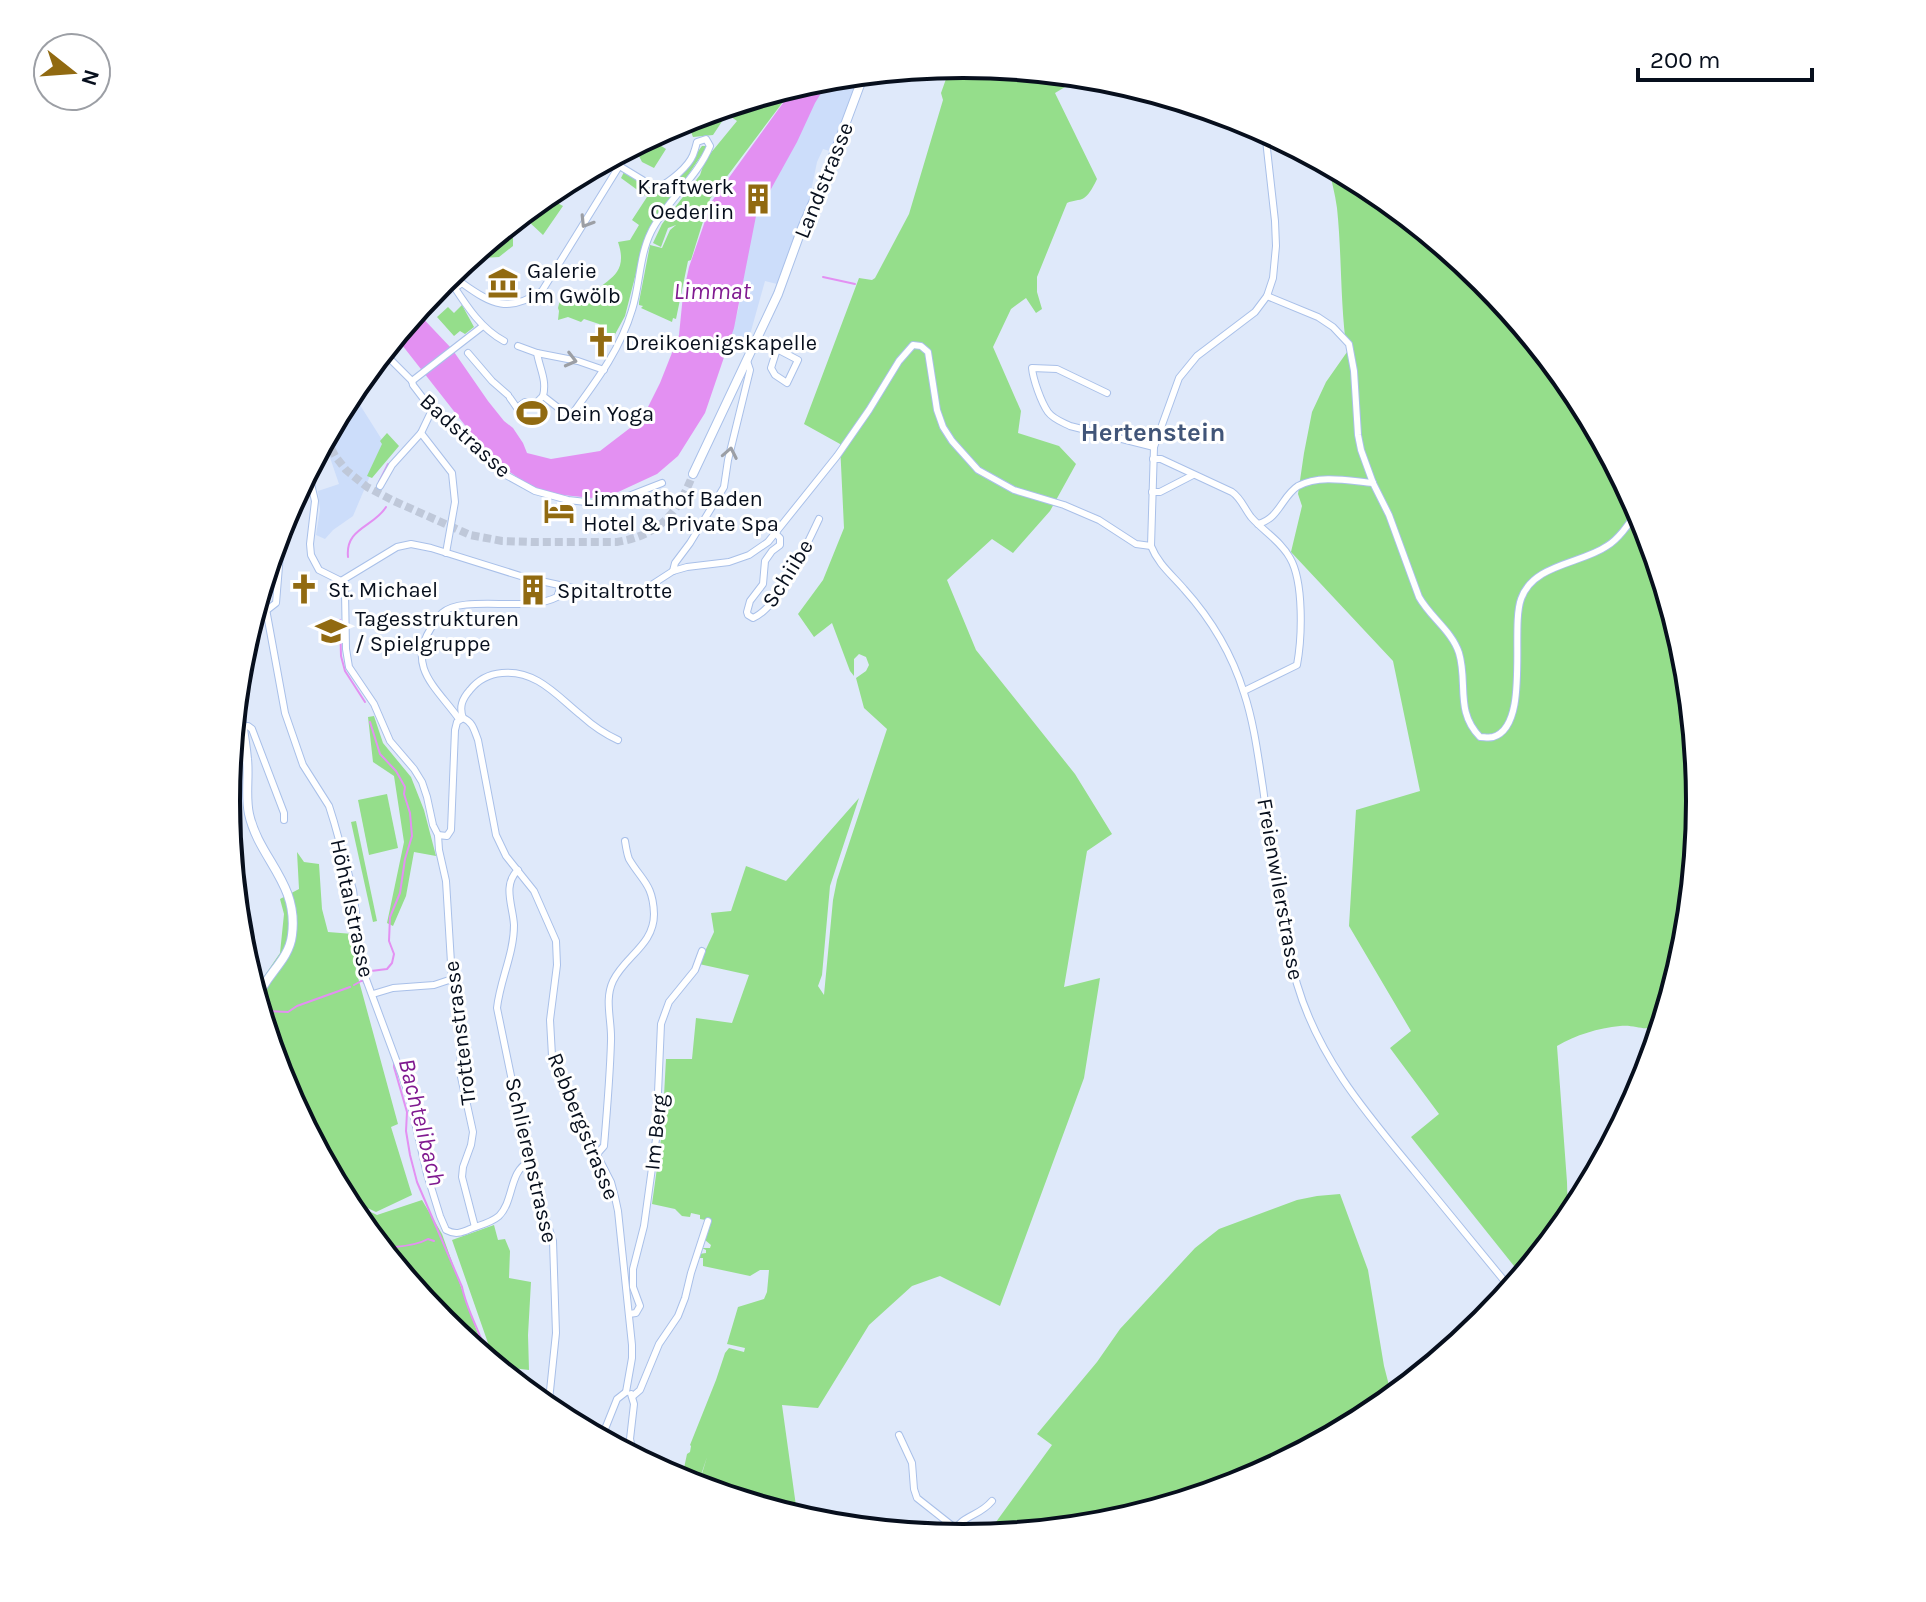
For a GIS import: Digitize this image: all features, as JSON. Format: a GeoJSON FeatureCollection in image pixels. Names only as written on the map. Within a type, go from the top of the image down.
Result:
{"type":"FeatureCollection","features":[{"type":"Feature","properties":{"kind":"main road","name":"Landstrasse"},"geometry":{"type":"LineString","coordinates":[[757,339],[860,86]]}},
{"type":"Feature","properties":{"kind":"main road"},"geometry":{"type":"LineString","coordinates":[[694,472],[757,339]]}},
{"type":"Feature","properties":{"kind":"main road"},"geometry":{"type":"LineString","coordinates":[[244,736],[250,817],[260,843],[281,876],[293,919],[288,951],[264,984]]}},
{"type":"Feature","properties":{"kind":"street"},"geometry":{"type":"LineString","coordinates":[[504,341],[483,326],[455,288],[462,283],[487,300],[501,305],[525,301],[542,291],[619,166],[654,186],[661,186],[690,160],[697,142],[704,139],[710,144],[710,149],[649,236],[630,317],[611,360],[570,417],[543,396]]}},
{"type":"Feature","properties":{"kind":"street"},"geometry":{"type":"LineString","coordinates":[[312,488],[315,501],[311,555],[319,570],[341,581],[373,560],[405,545],[423,546],[502,572],[561,586],[599,594],[634,594],[673,571],[737,559],[758,550],[844,447],[899,361],[913,345],[921,346],[928,352],[937,410],[943,427],[978,470],[1014,490],[1064,505],[1099,520],[1136,544],[1151,546],[1154,447],[1179,378],[1185,368],[1207,348],[1255,312],[1267,296],[1273,278],[1275,221],[1267,145]]}},
{"type":"Feature","properties":{"kind":"street"},"geometry":{"type":"LineString","coordinates":[[1267,296],[1318,317],[1349,344],[1358,435],[1373,483],[1389,515],[1419,597],[1458,649],[1465,709],[1468,721],[1480,737],[1492,737],[1505,729],[1511,717],[1515,700],[1521,598],[1537,579],[1556,567],[1590,557],[1610,545],[1630,523]]}},
{"type":"Feature","properties":{"kind":"street"},"geometry":{"type":"LineString","coordinates":[[412,381],[483,326]]}},
{"type":"Feature","properties":{"kind":"street"},"geometry":{"type":"LineString","coordinates":[[757,339],[777,349],[798,360],[787,383],[771,368],[777,349]]}},
{"type":"Feature","properties":{"kind":"street"},"geometry":{"type":"LineString","coordinates":[[518,346],[604,370]]}},
{"type":"Feature","properties":{"kind":"street"},"geometry":{"type":"LineString","coordinates":[[468,353],[517,408],[525,402],[533,406],[543,396],[545,382],[537,353]]}},
{"type":"Feature","properties":{"kind":"street","name":"Badstrasse"},"geometry":{"type":"LineString","coordinates":[[390,359],[412,381],[432,410],[504,474],[535,491],[595,503],[621,499],[662,483]]}},
{"type":"Feature","properties":{"kind":"street"},"geometry":{"type":"LineString","coordinates":[[673,571],[675,563],[724,487],[750,370],[747,361]]}},
{"type":"Feature","properties":{"kind":"street"},"geometry":{"type":"LineString","coordinates":[[1107,393],[1057,369],[1032,368],[1045,406],[1053,417],[1070,426],[1154,447]]}},
{"type":"Feature","properties":{"kind":"street"},"geometry":{"type":"LineString","coordinates":[[380,486],[392,465],[421,433],[432,410]]}},
{"type":"Feature","properties":{"kind":"street"},"geometry":{"type":"LineString","coordinates":[[421,433],[452,473],[455,509],[446,553]]}},
{"type":"Feature","properties":{"kind":"street"},"geometry":{"type":"LineString","coordinates":[[1153,459],[1161,459],[1237,496],[1248,514],[1291,559],[1299,594],[1297,665],[1244,691]]}},
{"type":"Feature","properties":{"kind":"street"},"geometry":{"type":"LineString","coordinates":[[1152,492],[1160,492],[1193,475]]}},
{"type":"Feature","properties":{"kind":"street"},"geometry":{"type":"LineString","coordinates":[[1258,524],[1270,519],[1295,487],[1312,480],[1373,483]]}},
{"type":"Feature","properties":{"kind":"street","name":"Schiibe"},"geometry":{"type":"LineString","coordinates":[[775,533],[780,538],[780,545],[767,557],[763,584],[748,608],[748,615],[753,618],[763,613],[772,602],[792,572],[819,519]]}},
{"type":"Feature","properties":{"kind":"street","name":"Freienwilerstrasse"},"geometry":{"type":"LineString","coordinates":[[1151,546],[1164,568],[1208,618],[1230,655],[1244,691],[1257,744],[1285,936],[1297,987],[1314,1031],[1333,1067],[1358,1102],[1504,1281]]}},
{"type":"Feature","properties":{"kind":"street"},"geometry":{"type":"LineString","coordinates":[[267,610],[276,603],[279,566]]}},
{"type":"Feature","properties":{"kind":"street","name":"Trottenstrasse"},"geometry":{"type":"LineString","coordinates":[[341,581],[345,592],[349,667],[374,704],[390,741],[422,782],[438,835],[446,881],[452,979],[460,1031],[461,1077],[473,1132],[462,1177],[475,1227]]}},
{"type":"Feature","properties":{"kind":"street","name":"Rebbergstrasse"},"geometry":{"type":"LineString","coordinates":[[561,586],[557,597],[551,600],[517,605],[468,605],[442,613],[423,641],[420,659],[424,672],[461,718],[473,725],[496,835],[506,856],[530,885],[554,934],[557,965],[550,1005],[552,1056],[574,1110],[611,1182],[618,1211],[632,1358],[626,1392]]}},
{"type":"Feature","properties":{"kind":"street","name":"Höhtalstrasse"},"geometry":{"type":"LineString","coordinates":[[267,610],[285,713],[303,765],[329,806],[334,822],[353,890],[363,971],[408,1092],[440,1216],[448,1231],[456,1234],[475,1227]]}},
{"type":"Feature","properties":{"kind":"street"},"geometry":{"type":"LineString","coordinates":[[438,835],[447,836],[452,828],[455,730],[461,718],[461,704],[476,684],[493,674],[515,673],[531,677],[582,717],[618,740]]}},
{"type":"Feature","properties":{"kind":"street"},"geometry":{"type":"LineString","coordinates":[[244,727],[252,729],[284,820]]}},
{"type":"Feature","properties":{"kind":"street"},"geometry":{"type":"LineString","coordinates":[[597,1154],[604,1146],[611,1040],[608,995],[614,979],[650,935],[654,921],[647,882],[628,857],[625,841]]}},
{"type":"Feature","properties":{"kind":"street","name":"Schlierenstrasse"},"geometry":{"type":"LineString","coordinates":[[518,870],[510,882],[513,935],[497,1008],[529,1162],[553,1241],[556,1333],[550,1394]]}},
{"type":"Feature","properties":{"kind":"street","name":"Im Berg"},"geometry":{"type":"LineString","coordinates":[[629,1314],[636,1313],[640,1306],[633,1287],[633,1269],[644,1226],[657,1129],[661,1024],[669,1002],[695,970],[702,951]]}},
{"type":"Feature","properties":{"kind":"street"},"geometry":{"type":"LineString","coordinates":[[373,994],[393,988],[434,985],[452,979]]}},
{"type":"Feature","properties":{"kind":"street"},"geometry":{"type":"LineString","coordinates":[[475,1227],[501,1213],[521,1167],[529,1162]]}},
{"type":"Feature","properties":{"kind":"street"},"geometry":{"type":"LineString","coordinates":[[633,1396],[640,1390],[659,1344],[678,1316],[708,1221]]}},
{"type":"Feature","properties":{"kind":"street"},"geometry":{"type":"LineString","coordinates":[[605,1429],[617,1399],[626,1392],[633,1396]]}},
{"type":"Feature","properties":{"kind":"street"},"geometry":{"type":"LineString","coordinates":[[631,1443],[633,1396]]}},
{"type":"Feature","properties":{"kind":"street"},"geometry":{"type":"LineString","coordinates":[[899,1435],[912,1463],[917,1498],[949,1523]]}},
{"type":"Feature","properties":{"kind":"street"},"geometry":{"type":"LineString","coordinates":[[958,1524],[981,1512],[992,1501]]}},
{"type":"Feature","properties":{"kind":"shaded area"},"geometry":{"type":"Polygon","coordinates":[[[854,87],[833,152],[823,149],[817,162],[809,201],[777,284],[765,281],[746,349],[729,341],[739,307],[737,225],[820,92],[854,87]]]}},
{"type":"Feature","properties":{"kind":"shaded area"},"geometry":{"type":"Polygon","coordinates":[[[360,405],[384,443],[353,516],[325,539],[316,535],[320,510],[318,491],[339,484],[329,454],[360,405]]]}},
{"type":"Feature","properties":{"kind":"green space"},"geometry":{"type":"Polygon","coordinates":[[[946,79],[1010,80],[1067,86],[1055,93],[1097,179],[1086,196],[1067,203],[1037,277],[1042,309],[1036,313],[1026,298],[1011,309],[993,347],[1021,411],[1018,433],[1059,446],[1076,464],[1050,511],[1013,553],[992,539],[947,580],[976,650],[1075,774],[1112,834],[1087,851],[1064,987],[1100,978],[1084,1078],[1000,1306],[940,1276],[912,1286],[869,1325],[818,1408],[782,1405],[796,1504],[702,1475],[707,1457],[701,1475],[684,1468],[725,1353],[729,1348],[744,1352],[745,1348],[727,1344],[738,1307],[764,1299],[769,1270],[760,1270],[750,1276],[703,1266],[703,1258],[698,1258],[699,1254],[706,1253],[702,1248],[710,1248],[711,1245],[705,1240],[711,1221],[691,1213],[690,1217],[682,1216],[675,1209],[652,1204],[662,1132],[666,1059],[692,1059],[696,1018],[732,1023],[749,975],[699,964],[714,932],[711,913],[731,911],[746,866],[786,881],[859,798],[830,886],[822,975],[818,986],[824,995],[837,880],[887,729],[864,708],[856,678],[869,665],[866,657],[859,654],[854,659],[854,676],[832,623],[814,637],[798,614],[823,580],[844,528],[840,444],[804,424],[859,278],[875,278],[909,214],[943,100],[941,93],[946,79]]]}},
{"type":"Feature","properties":{"kind":"green space"},"geometry":{"type":"Polygon","coordinates":[[[784,101],[710,199],[691,260],[688,261],[676,319],[673,318],[672,322],[639,305],[650,245],[662,248],[670,230],[676,225],[668,228],[661,247],[653,243],[662,224],[700,175],[705,160],[737,121],[730,116],[784,101]]]}},
{"type":"Feature","properties":{"kind":"green space"},"geometry":{"type":"Polygon","coordinates":[[[724,119],[713,135],[693,137],[691,131],[724,119]]]}},
{"type":"Feature","properties":{"kind":"green space"},"geometry":{"type":"Polygon","coordinates":[[[660,145],[666,149],[654,168],[642,162],[639,156],[660,145]]]}},
{"type":"Feature","properties":{"kind":"green space"},"geometry":{"type":"Polygon","coordinates":[[[702,146],[706,146],[705,150],[663,208],[644,242],[625,316],[613,338],[604,333],[599,324],[584,319],[581,322],[568,317],[558,320],[560,300],[566,297],[583,305],[617,272],[621,255],[618,242],[630,240],[639,225],[632,220],[647,197],[621,178],[624,172],[651,188],[664,190],[677,181],[702,146]]]}},
{"type":"Feature","properties":{"kind":"green space"},"geometry":{"type":"Polygon","coordinates":[[[1331,179],[1403,227],[1440,257],[1507,324],[1564,399],[1611,481],[1648,569],[1672,660],[1680,707],[1686,801],[1680,895],[1672,942],[1650,1027],[1620,1026],[1595,1030],[1557,1046],[1567,1198],[1515,1268],[1411,1137],[1439,1114],[1390,1048],[1411,1031],[1349,926],[1356,810],[1420,791],[1393,661],[1291,552],[1302,506],[1298,494],[1312,412],[1326,382],[1347,352],[1337,208],[1331,179]]]}},
{"type":"Feature","properties":{"kind":"green space"},"geometry":{"type":"Polygon","coordinates":[[[557,203],[563,206],[543,235],[530,222],[557,203]]]}},
{"type":"Feature","properties":{"kind":"green space"},"geometry":{"type":"Polygon","coordinates":[[[518,231],[513,237],[513,246],[499,257],[485,258],[518,231]]]}},
{"type":"Feature","properties":{"kind":"green space"},"geometry":{"type":"Polygon","coordinates":[[[462,305],[474,327],[465,334],[460,331],[454,336],[437,317],[448,307],[454,313],[462,305]]]}},
{"type":"Feature","properties":{"kind":"green space"},"geometry":{"type":"Polygon","coordinates":[[[387,433],[399,446],[372,478],[367,476],[382,444],[380,441],[387,433]]]}},
{"type":"Feature","properties":{"kind":"green space"},"geometry":{"type":"Polygon","coordinates":[[[374,716],[383,743],[411,777],[424,810],[436,856],[414,852],[406,896],[393,926],[387,923],[404,842],[394,776],[373,762],[368,717],[374,716]]]}},
{"type":"Feature","properties":{"kind":"green space"},"geometry":{"type":"Polygon","coordinates":[[[387,794],[398,848],[369,855],[358,800],[387,794]]]}},
{"type":"Feature","properties":{"kind":"green space"},"geometry":{"type":"Polygon","coordinates":[[[356,821],[377,921],[373,922],[351,822],[356,821]]]}},
{"type":"Feature","properties":{"kind":"green space"},"geometry":{"type":"Polygon","coordinates":[[[297,852],[304,862],[319,864],[322,909],[328,932],[353,934],[356,970],[398,1124],[391,1127],[412,1195],[376,1212],[362,1203],[315,1121],[278,1033],[263,978],[280,953],[284,914],[280,899],[299,889],[297,852]]]}},
{"type":"Feature","properties":{"kind":"green space"},"geometry":{"type":"Polygon","coordinates":[[[1340,1194],[1368,1270],[1389,1385],[1283,1449],[1195,1486],[1104,1510],[1057,1518],[977,1523],[996,1522],[1052,1445],[1037,1434],[1097,1362],[1120,1329],[1195,1248],[1219,1229],[1297,1200],[1340,1194]]]}},
{"type":"Feature","properties":{"kind":"green space"},"geometry":{"type":"Polygon","coordinates":[[[422,1200],[442,1234],[480,1339],[419,1278],[367,1210],[377,1215],[422,1200]]]}},
{"type":"Feature","properties":{"kind":"green space"},"geometry":{"type":"Polygon","coordinates":[[[494,1225],[498,1240],[505,1239],[510,1251],[509,1278],[531,1282],[529,1370],[515,1368],[490,1348],[452,1240],[494,1225]]]}},
{"type":"Feature","properties":{"kind":"water","name":"Limmat"},"geometry":{"type":"Polygon","coordinates":[[[822,92],[756,216],[734,328],[705,413],[678,456],[657,474],[616,493],[592,498],[553,494],[527,484],[482,447],[402,345],[424,319],[452,349],[488,401],[513,428],[527,453],[551,459],[600,451],[640,417],[660,383],[679,335],[689,267],[712,201],[784,101],[822,92]]]}},
{"type":"Feature","properties":{"kind":"waterway"},"geometry":{"type":"LineString","coordinates":[[823,277],[855,284]]}},
{"type":"Feature","properties":{"kind":"waterway","name":"Bachtelibach"},"geometry":{"type":"LineString","coordinates":[[379,482],[388,464]]}},
{"type":"Feature","properties":{"kind":"waterway","name":"Bachtelibach"},"geometry":{"type":"LineString","coordinates":[[348,557],[351,540],[386,507]]}},
{"type":"Feature","properties":{"kind":"waterway","name":"Bachtelibach"},"geometry":{"type":"LineString","coordinates":[[340,620],[341,656],[345,671],[365,702]]}},
{"type":"Feature","properties":{"kind":"waterway","name":"Bachtelibach"},"geometry":{"type":"LineString","coordinates":[[368,974],[387,969],[392,963],[390,917],[400,893],[412,836],[405,787],[396,771],[380,754],[370,722]]}},
{"type":"Feature","properties":{"kind":"waterway","name":"Bachtelibach"},"geometry":{"type":"LineString","coordinates":[[354,985],[363,980],[364,983]]}},
{"type":"Feature","properties":{"kind":"waterway"},"geometry":{"type":"LineString","coordinates":[[272,1011],[288,1012],[350,987]]}},
{"type":"Feature","properties":{"kind":"waterway","name":"Bachtelibach"},"geometry":{"type":"LineString","coordinates":[[394,1059],[407,1112],[406,1131],[417,1182],[483,1342]]}},
{"type":"Feature","properties":{"kind":"waterway"},"geometry":{"type":"LineString","coordinates":[[393,1246],[428,1239],[434,1241]]}},
{"type":"Feature","properties":{"kind":"tunnel"},"geometry":{"type":"LineString","coordinates":[[332,449],[346,470],[367,487],[470,535],[502,541],[617,542],[632,539],[666,520],[681,500],[693,474]]}},
{"type":"Feature","properties":{"kind":"place","name":"Kraftwerk Oederlin"},"geometry":{"type":"Point","coordinates":[758,199]}},
{"type":"Feature","properties":{"kind":"place","name":"Galerie im Gwölb"},"geometry":{"type":"Point","coordinates":[503,283]}},
{"type":"Feature","properties":{"kind":"place","name":"Dreikoenigskapelle"},"geometry":{"type":"Point","coordinates":[601,342]}},
{"type":"Feature","properties":{"kind":"place","name":"Dein Yoga"},"geometry":{"type":"Point","coordinates":[532,413]}},
{"type":"Feature","properties":{"kind":"place","name":"Limmathof Baden Hotel & Private Spa"},"geometry":{"type":"Point","coordinates":[559,511]}},
{"type":"Feature","properties":{"kind":"place","name":"St. Michael"},"geometry":{"type":"Point","coordinates":[304,589]}},
{"type":"Feature","properties":{"kind":"place","name":"Spitaltrotte"},"geometry":{"type":"Point","coordinates":[533,590]}},
{"type":"Feature","properties":{"kind":"place","name":"Tagesstrukturen / Spielgruppe"},"geometry":{"type":"Point","coordinates":[331,631]}},
{"type":"Feature","properties":{"kind":"district","name":"Hertenstein"},"geometry":{"type":"Point","coordinates":[1153,432]}}]}
